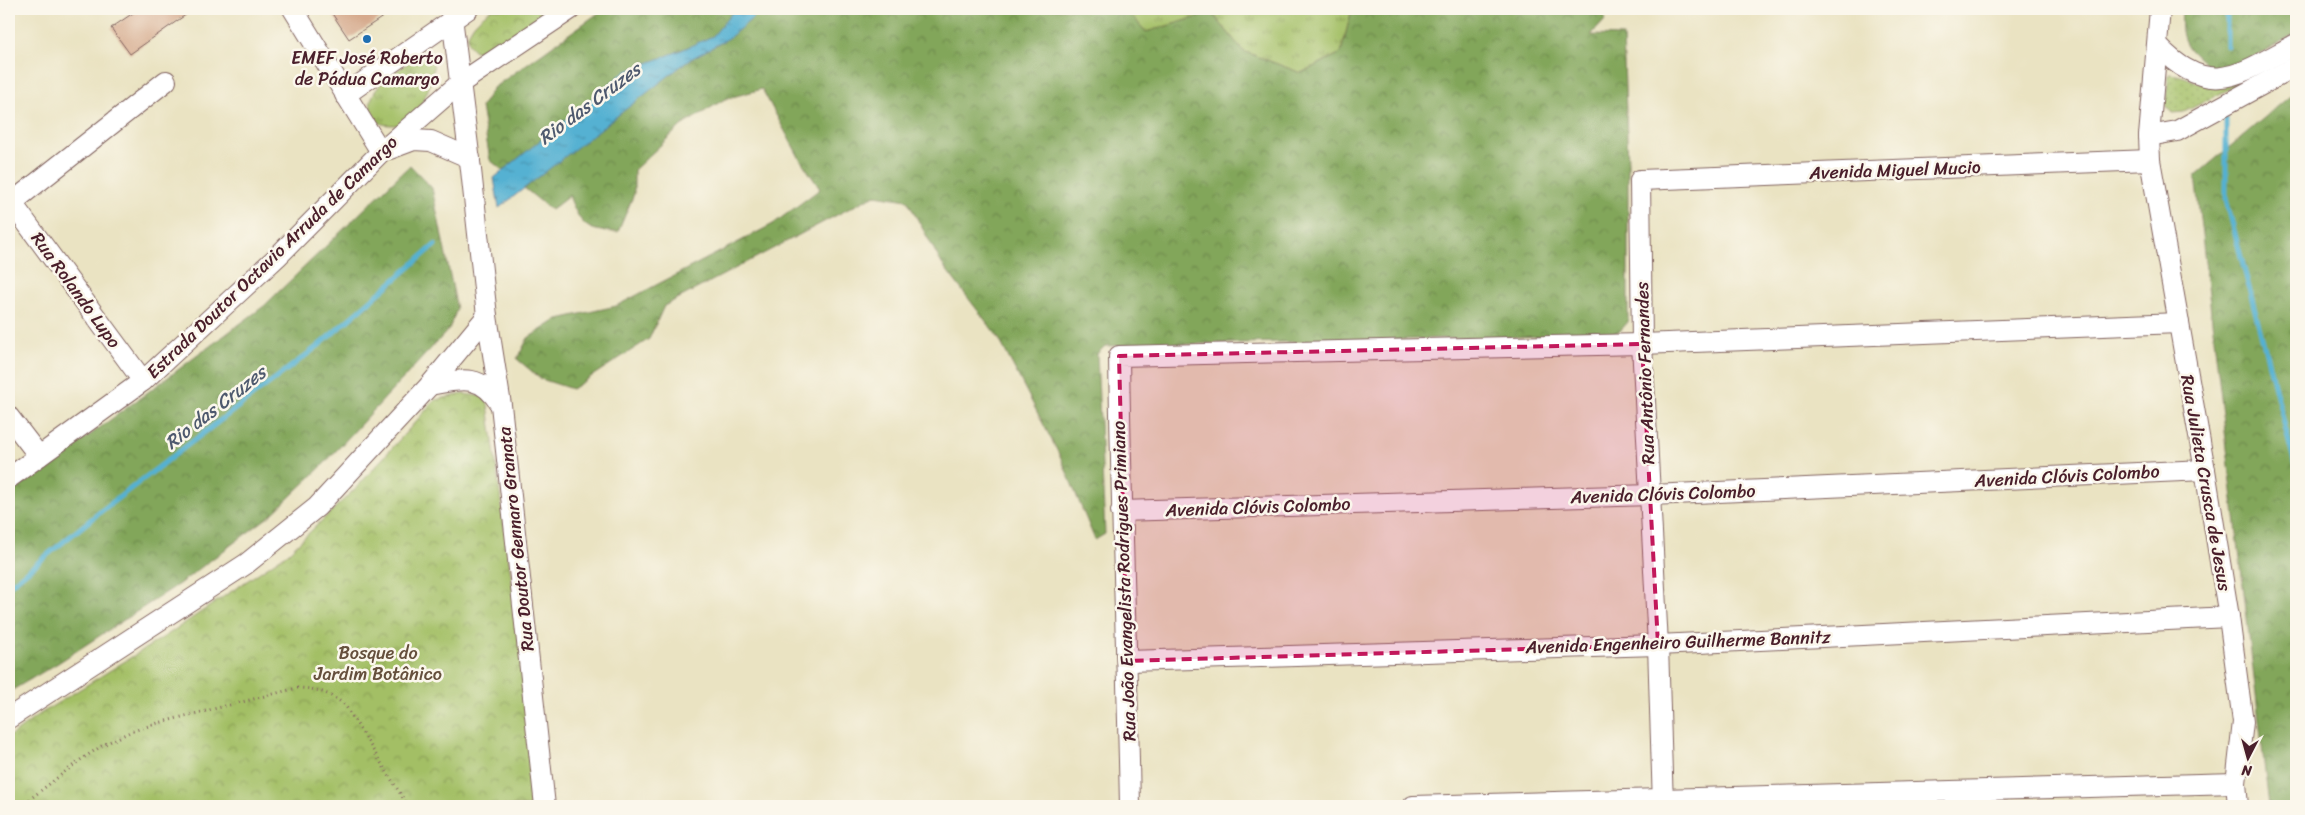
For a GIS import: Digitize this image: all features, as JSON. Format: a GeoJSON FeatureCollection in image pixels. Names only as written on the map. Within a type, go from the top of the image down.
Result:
{"type":"FeatureCollection","features":[{"type":"Feature","properties":{"kind":"street"},"geometry":{"type":"LineString","coordinates":[[293,9],[381,152],[414,140],[431,142],[471,164]]}},
{"type":"Feature","properties":{"kind":"street","name":"Estrada Doutor Octavio Arruda de Camargo"},"geometry":{"type":"LineString","coordinates":[[9,478],[143,381],[277,257],[381,152],[459,84],[570,9]]}},
{"type":"Feature","properties":{"kind":"street","name":"Rua Julieta Crusca de Jesus"},"geometry":{"type":"LineString","coordinates":[[2160,9],[2149,136],[2150,160],[2229,617],[2243,722],[2236,782],[2238,806]]}},
{"type":"Feature","properties":{"kind":"street"},"geometry":{"type":"LineString","coordinates":[[345,95],[457,12]]}},
{"type":"Feature","properties":{"kind":"street"},"geometry":{"type":"LineString","coordinates":[[457,12],[459,84],[471,164]]}},
{"type":"Feature","properties":{"kind":"street"},"geometry":{"type":"LineString","coordinates":[[2158,46],[2170,59],[2187,70],[2204,77],[2217,78],[2237,75],[2296,44]]}},
{"type":"Feature","properties":{"kind":"street"},"geometry":{"type":"LineString","coordinates":[[2149,136],[2177,131],[2296,66]]}},
{"type":"Feature","properties":{"kind":"street"},"geometry":{"type":"LineString","coordinates":[[9,202],[166,81]]}},
{"type":"Feature","properties":{"kind":"street","name":"Avenida Miguel Mucio"},"geometry":{"type":"LineString","coordinates":[[1640,180],[2150,160]]}},
{"type":"Feature","properties":{"kind":"street","name":"Rua Doutor Gennaro Granata"},"geometry":{"type":"LineString","coordinates":[[471,164],[487,316],[501,405],[545,806]]}},
{"type":"Feature","properties":{"kind":"street","name":"Rua Antônio Fernandes"},"geometry":{"type":"LineString","coordinates":[[1640,180],[1642,344],[1658,645],[1663,803]]}},
{"type":"Feature","properties":{"kind":"street","name":"Rua Rolando Lupo"},"geometry":{"type":"LineString","coordinates":[[9,202],[143,381]]}},
{"type":"Feature","properties":{"kind":"street"},"geometry":{"type":"LineString","coordinates":[[9,718],[246,564],[317,507],[430,385],[487,316]]}},
{"type":"Feature","properties":{"kind":"street"},"geometry":{"type":"LineString","coordinates":[[1642,344],[2178,323]]}},
{"type":"Feature","properties":{"kind":"street","name":"Rua João Evangelista Rodrigues Primiano"},"geometry":{"type":"LineString","coordinates":[[1130,806],[1121,511],[1119,356],[1642,344]]}},
{"type":"Feature","properties":{"kind":"street"},"geometry":{"type":"LineString","coordinates":[[430,385],[455,380],[481,382],[492,392],[501,405]]}},
{"type":"Feature","properties":{"kind":"street"},"geometry":{"type":"LineString","coordinates":[[9,416],[39,456]]}},
{"type":"Feature","properties":{"kind":"street","name":"Avenida Clóvis Colombo"},"geometry":{"type":"LineString","coordinates":[[1121,511],[1650,496],[2205,470]]}},
{"type":"Feature","properties":{"kind":"street","name":"Avenida Engenheiro Guilherme Bannitz"},"geometry":{"type":"LineString","coordinates":[[1127,661],[1658,645],[2229,617]]}},
{"type":"Feature","properties":{"kind":"street"},"geometry":{"type":"LineString","coordinates":[[1413,806],[1876,800],[2236,782]]}},
{"type":"Feature","properties":{"kind":"path"},"geometry":{"type":"LineString","coordinates":[[21,806],[79,761],[103,745],[130,732],[158,723],[297,688],[314,688],[331,694],[345,705],[408,806]]}},
{"type":"Feature","properties":{"kind":"highlighted area"},"geometry":{"type":"Polygon","coordinates":[[[1642,344],[1658,645],[1127,661],[1119,356],[1642,344]]]}},
{"type":"Feature","properties":{"kind":"green space"},"geometry":{"type":"Polygon","coordinates":[[[492,9],[554,9],[490,53],[480,53],[475,51],[469,44],[468,34],[475,23],[492,9]]]}},
{"type":"Feature","properties":{"kind":"green space"},"geometry":{"type":"Polygon","coordinates":[[[604,9],[1126,9],[1146,32],[1212,13],[1243,51],[1301,73],[1341,53],[1352,9],[1598,9],[1606,19],[1591,35],[1623,36],[1628,163],[1628,322],[1619,332],[1599,335],[1105,346],[1097,354],[1105,534],[1095,540],[1061,458],[998,337],[942,264],[907,200],[875,195],[664,306],[649,339],[572,389],[541,379],[517,359],[528,338],[558,319],[616,306],[773,224],[820,189],[800,159],[762,89],[725,99],[681,126],[634,170],[634,194],[618,232],[607,232],[586,225],[577,214],[569,196],[551,210],[490,160],[481,107],[493,88],[604,9]]]}},
{"type":"Feature","properties":{"kind":"green space"},"geometry":{"type":"Polygon","coordinates":[[[1126,9],[1352,9],[1341,53],[1301,73],[1243,51],[1212,13],[1146,32],[1126,9]]]}},
{"type":"Feature","properties":{"kind":"green space"},"geometry":{"type":"Polygon","coordinates":[[[2182,9],[2296,9],[2296,33],[2247,61],[2218,69],[2203,62],[2186,45],[2182,34],[2182,9]]]}},
{"type":"Feature","properties":{"kind":"green space"},"geometry":{"type":"Polygon","coordinates":[[[2296,51],[2296,55],[2184,112],[2173,113],[2165,104],[2169,74],[2181,76],[2204,85],[2219,86],[2242,80],[2296,51]]]}},
{"type":"Feature","properties":{"kind":"green space"},"geometry":{"type":"Polygon","coordinates":[[[421,54],[428,54],[433,58],[433,73],[421,104],[412,116],[399,125],[379,123],[372,114],[370,104],[373,95],[386,79],[421,54]]]}},
{"type":"Feature","properties":{"kind":"green space"},"geometry":{"type":"Polygon","coordinates":[[[2296,91],[2296,806],[2269,806],[2195,176],[2296,91]]]}},
{"type":"Feature","properties":{"kind":"green space"},"geometry":{"type":"Polygon","coordinates":[[[410,165],[432,188],[457,309],[449,329],[322,466],[271,515],[179,584],[58,663],[9,692],[9,495],[264,306],[410,165]]]}},
{"type":"Feature","properties":{"kind":"green space","name":"Bosque do Jardim Botânico"},"geometry":{"type":"Polygon","coordinates":[[[463,394],[487,397],[542,806],[9,806],[9,737],[40,714],[167,635],[288,553],[358,486],[435,400],[463,394]]]}},
{"type":"Feature","properties":{"kind":"water"},"geometry":{"type":"Polygon","coordinates":[[[735,9],[757,9],[753,11],[754,17],[729,38],[689,60],[499,208],[494,178],[624,72],[713,36],[735,9]]]}},
{"type":"Feature","properties":{"kind":"building"},"geometry":{"type":"Polygon","coordinates":[[[139,9],[194,9],[130,54],[111,28],[139,9]]]}},
{"type":"Feature","properties":{"kind":"building"},"geometry":{"type":"Polygon","coordinates":[[[329,9],[395,9],[349,39],[329,9]]]}},
{"type":"Feature","properties":{"kind":"waterway"},"geometry":{"type":"LineString","coordinates":[[2227,9],[2227,46]]}},
{"type":"Feature","properties":{"kind":"waterway"},"geometry":{"type":"LineString","coordinates":[[2226,119],[2226,199],[2296,469]]}},
{"type":"Feature","properties":{"kind":"waterway","name":"Rio das Cruzes"},"geometry":{"type":"LineString","coordinates":[[9,586],[105,508],[318,346],[435,245]]}},
{"type":"Feature","properties":{"kind":"place","name":"EMEF José Roberto de Pádua Camargo"},"geometry":{"type":"Point","coordinates":[367,39]}}]}
